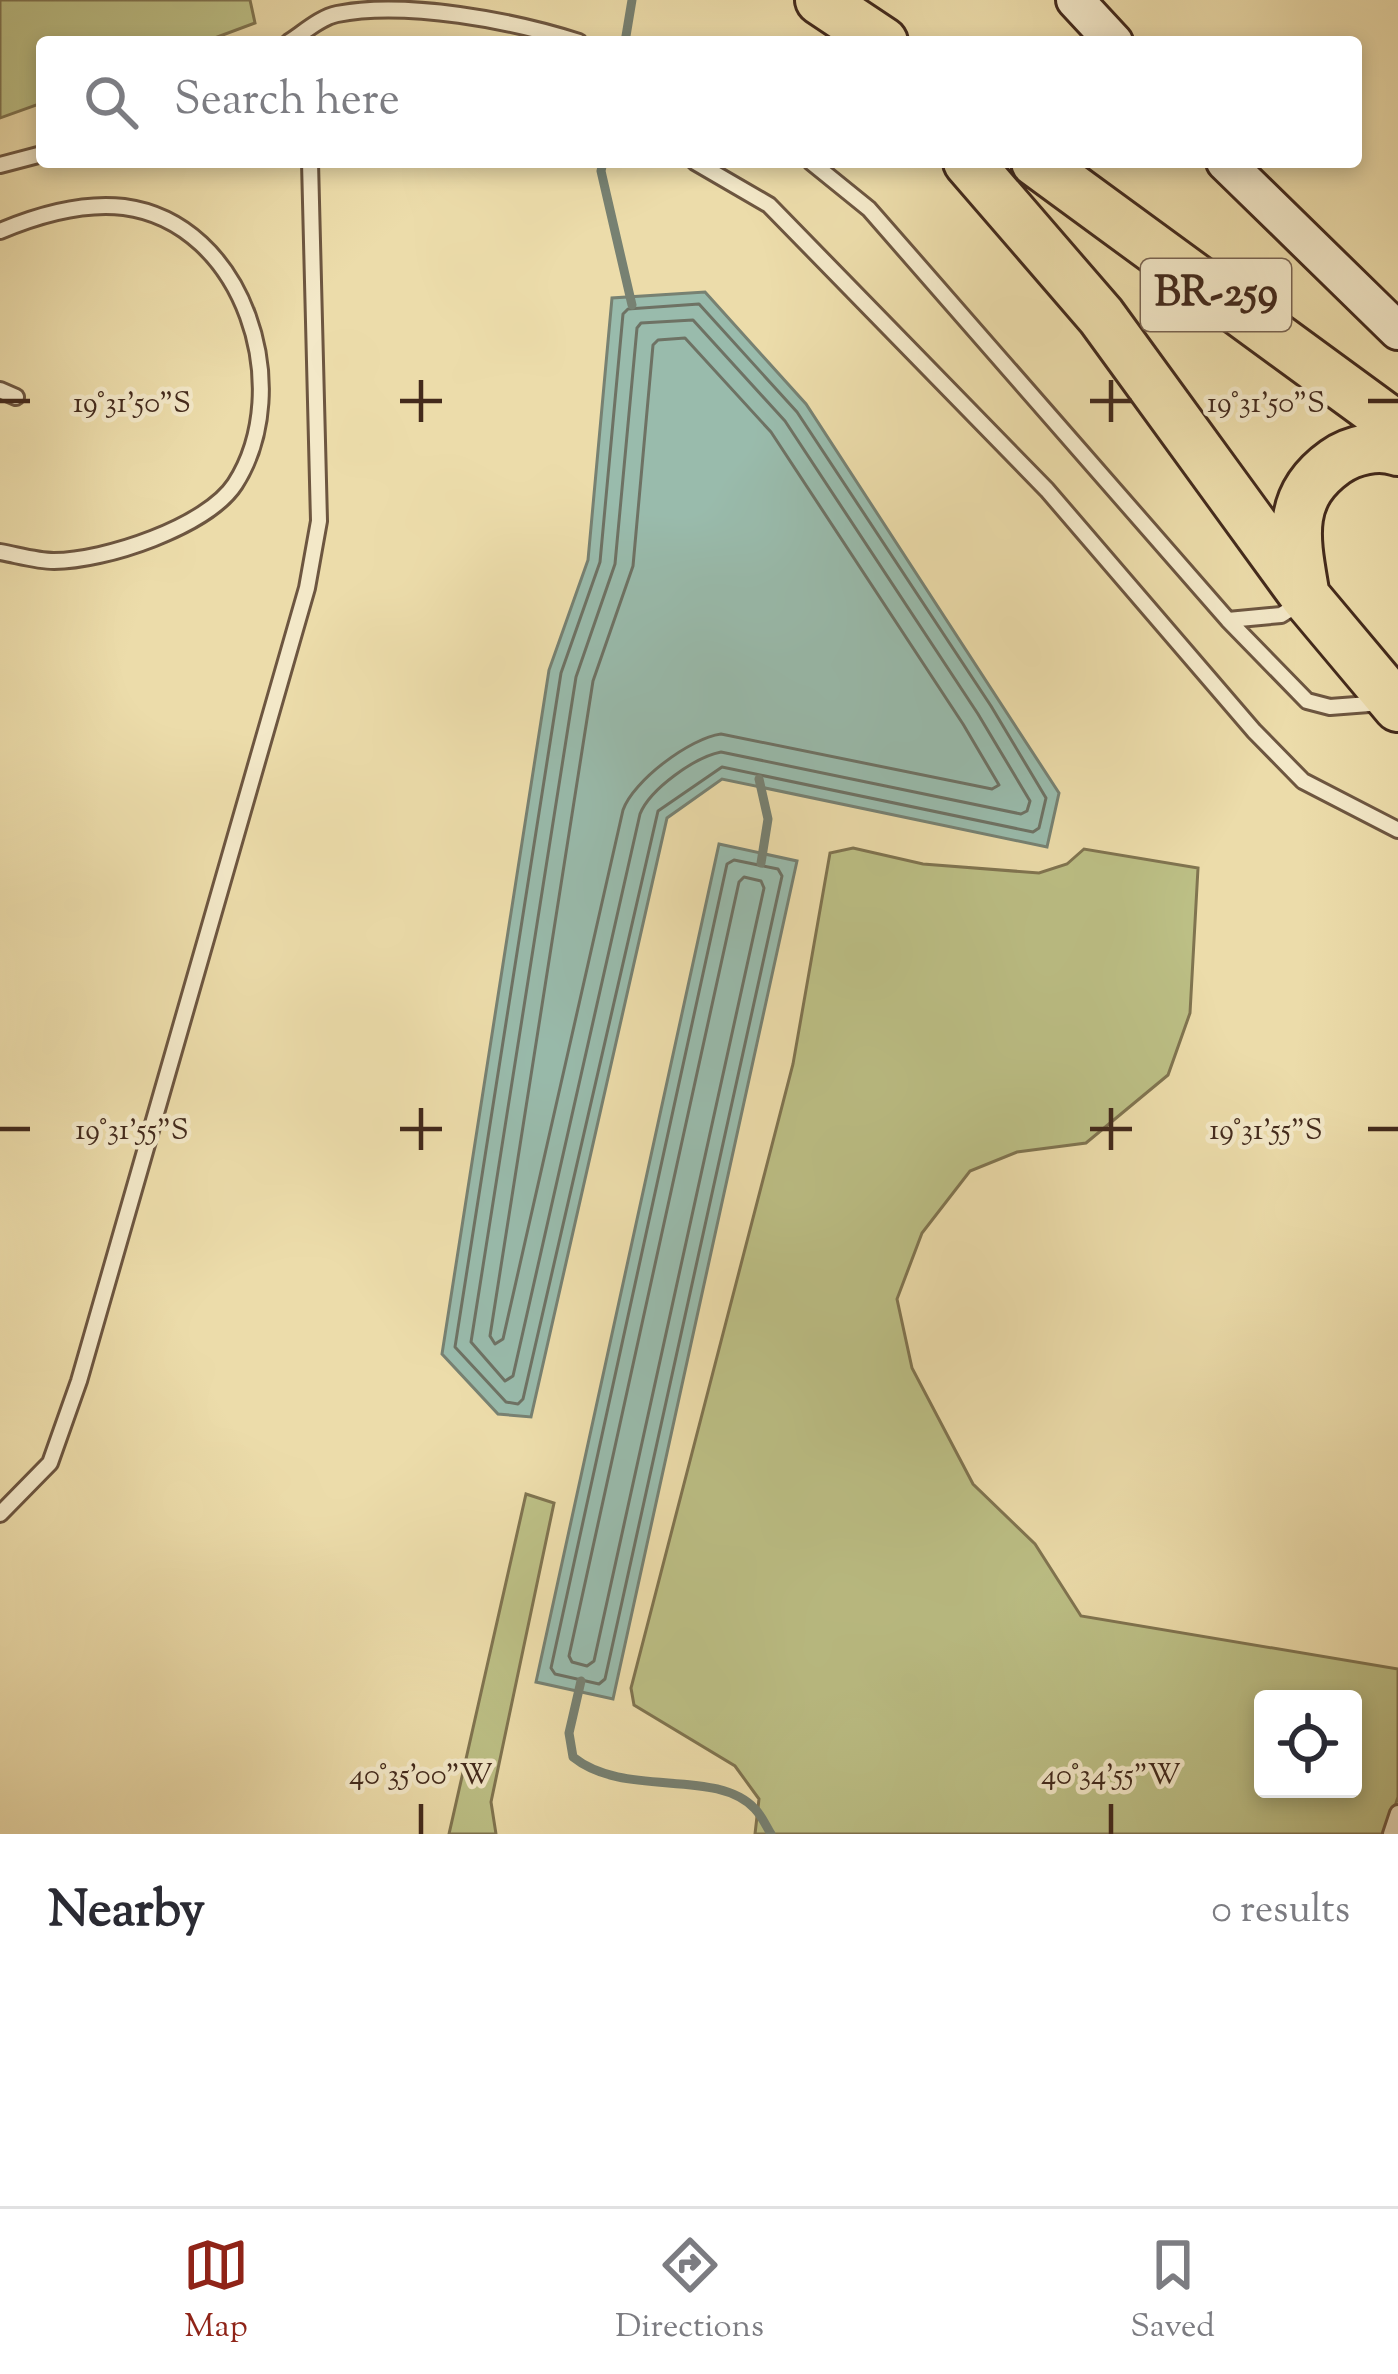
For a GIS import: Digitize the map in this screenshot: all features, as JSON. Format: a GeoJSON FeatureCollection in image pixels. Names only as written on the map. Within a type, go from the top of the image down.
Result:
{"type":"FeatureCollection","features":[{"type":"Feature","properties":{"kind":"highway"},"geometry":{"type":"LineString","coordinates":[[798,0],[837,36]]}},
{"type":"Feature","properties":{"kind":"highway"},"geometry":{"type":"LineString","coordinates":[[820,0],[875,36]]}},
{"type":"Feature","properties":{"kind":"highway","name":"BR-259"},"geometry":{"type":"LineString","coordinates":[[973,168],[1101,316],[1304,596],[1396,704]]}},
{"type":"Feature","properties":{"kind":"highway","name":"BR-259"},"geometry":{"type":"LineString","coordinates":[[1044,168],[1398,427]]}},
{"type":"Feature","properties":{"kind":"highway"},"geometry":{"type":"LineString","coordinates":[[1304,596],[1295,539],[1299,505],[1313,477],[1346,454],[1384,447],[1398,451]]}},
{"type":"Feature","properties":{"kind":"street"},"geometry":{"type":"LineString","coordinates":[[1076,0],[1109,36]]}},
{"type":"Feature","properties":{"kind":"street"},"geometry":{"type":"LineString","coordinates":[[1231,168],[1398,331]]}},
{"type":"Feature","properties":{"kind":"lane"},"geometry":{"type":"LineString","coordinates":[[298,36],[332,14],[388,9],[530,26],[561,36]]}},
{"type":"Feature","properties":{"kind":"lane"},"geometry":{"type":"LineString","coordinates":[[0,165],[36,156]]}},
{"type":"Feature","properties":{"kind":"lane"},"geometry":{"type":"LineString","coordinates":[[0,1514],[50,1463],[79,1381],[307,588],[319,521],[310,168]]}},
{"type":"Feature","properties":{"kind":"lane"},"geometry":{"type":"LineString","coordinates":[[705,168],[770,205],[1047,490],[1304,782],[1398,830]]}},
{"type":"Feature","properties":{"kind":"lane"},"geometry":{"type":"LineString","coordinates":[[818,168],[869,209],[1228,620],[1307,701],[1330,707],[1396,704]]}},
{"type":"Feature","properties":{"kind":"lane"},"geometry":{"type":"LineString","coordinates":[[0,231],[75,207],[126,207],[170,222],[215,257],[245,301],[261,375],[254,444],[233,488],[192,520],[123,549],[55,561],[0,552]]}},
{"type":"Feature","properties":{"kind":"lane"},"geometry":{"type":"LineString","coordinates":[[0,390],[16,398]]}},
{"type":"Feature","properties":{"kind":"lane"},"geometry":{"type":"LineString","coordinates":[[1228,620],[1281,615],[1294,609],[1304,596]]}},
{"type":"Feature","properties":{"kind":"lane"},"geometry":{"type":"LineString","coordinates":[[1391,1834],[1398,1813]]}},
{"type":"Feature","properties":{"kind":"green space"},"geometry":{"type":"Polygon","coordinates":[[[0,0],[250,0],[255,23],[220,36],[36,36],[36,105],[0,118],[0,0]]]}},
{"type":"Feature","properties":{"kind":"green space"},"geometry":{"type":"Polygon","coordinates":[[[853,848],[923,864],[1039,873],[1067,864],[1084,849],[1198,868],[1190,1013],[1168,1075],[1086,1143],[1017,1152],[970,1171],[922,1233],[897,1299],[912,1368],[973,1484],[1035,1544],[1081,1616],[1398,1669],[1398,1797],[1386,1834],[755,1834],[759,1799],[735,1766],[634,1705],[631,1688],[793,1064],[830,853],[853,848]]]}},
{"type":"Feature","properties":{"kind":"green space"},"geometry":{"type":"Polygon","coordinates":[[[526,1494],[554,1503],[491,1802],[496,1834],[449,1834],[526,1494]]]}},
{"type":"Feature","properties":{"kind":"water"},"geometry":{"type":"Polygon","coordinates":[[[705,292],[806,404],[1059,793],[1047,847],[722,779],[667,818],[531,1417],[498,1414],[442,1354],[549,670],[588,560],[612,298],[705,292]]]}},
{"type":"Feature","properties":{"kind":"water"},"geometry":{"type":"Polygon","coordinates":[[[719,844],[797,861],[613,1699],[536,1682],[719,844]]]}},
{"type":"Feature","properties":{"kind":"waterway"},"geometry":{"type":"LineString","coordinates":[[626,36],[632,0]]}},
{"type":"Feature","properties":{"kind":"waterway"},"geometry":{"type":"LineString","coordinates":[[602,168],[632,305]]}},
{"type":"Feature","properties":{"kind":"waterway"},"geometry":{"type":"LineString","coordinates":[[759,779],[768,819],[761,863]]}},
{"type":"Feature","properties":{"kind":"waterway"},"geometry":{"type":"LineString","coordinates":[[581,1681],[569,1733],[573,1757],[618,1777],[694,1785],[738,1796],[757,1812],[771,1834]]}}]}
